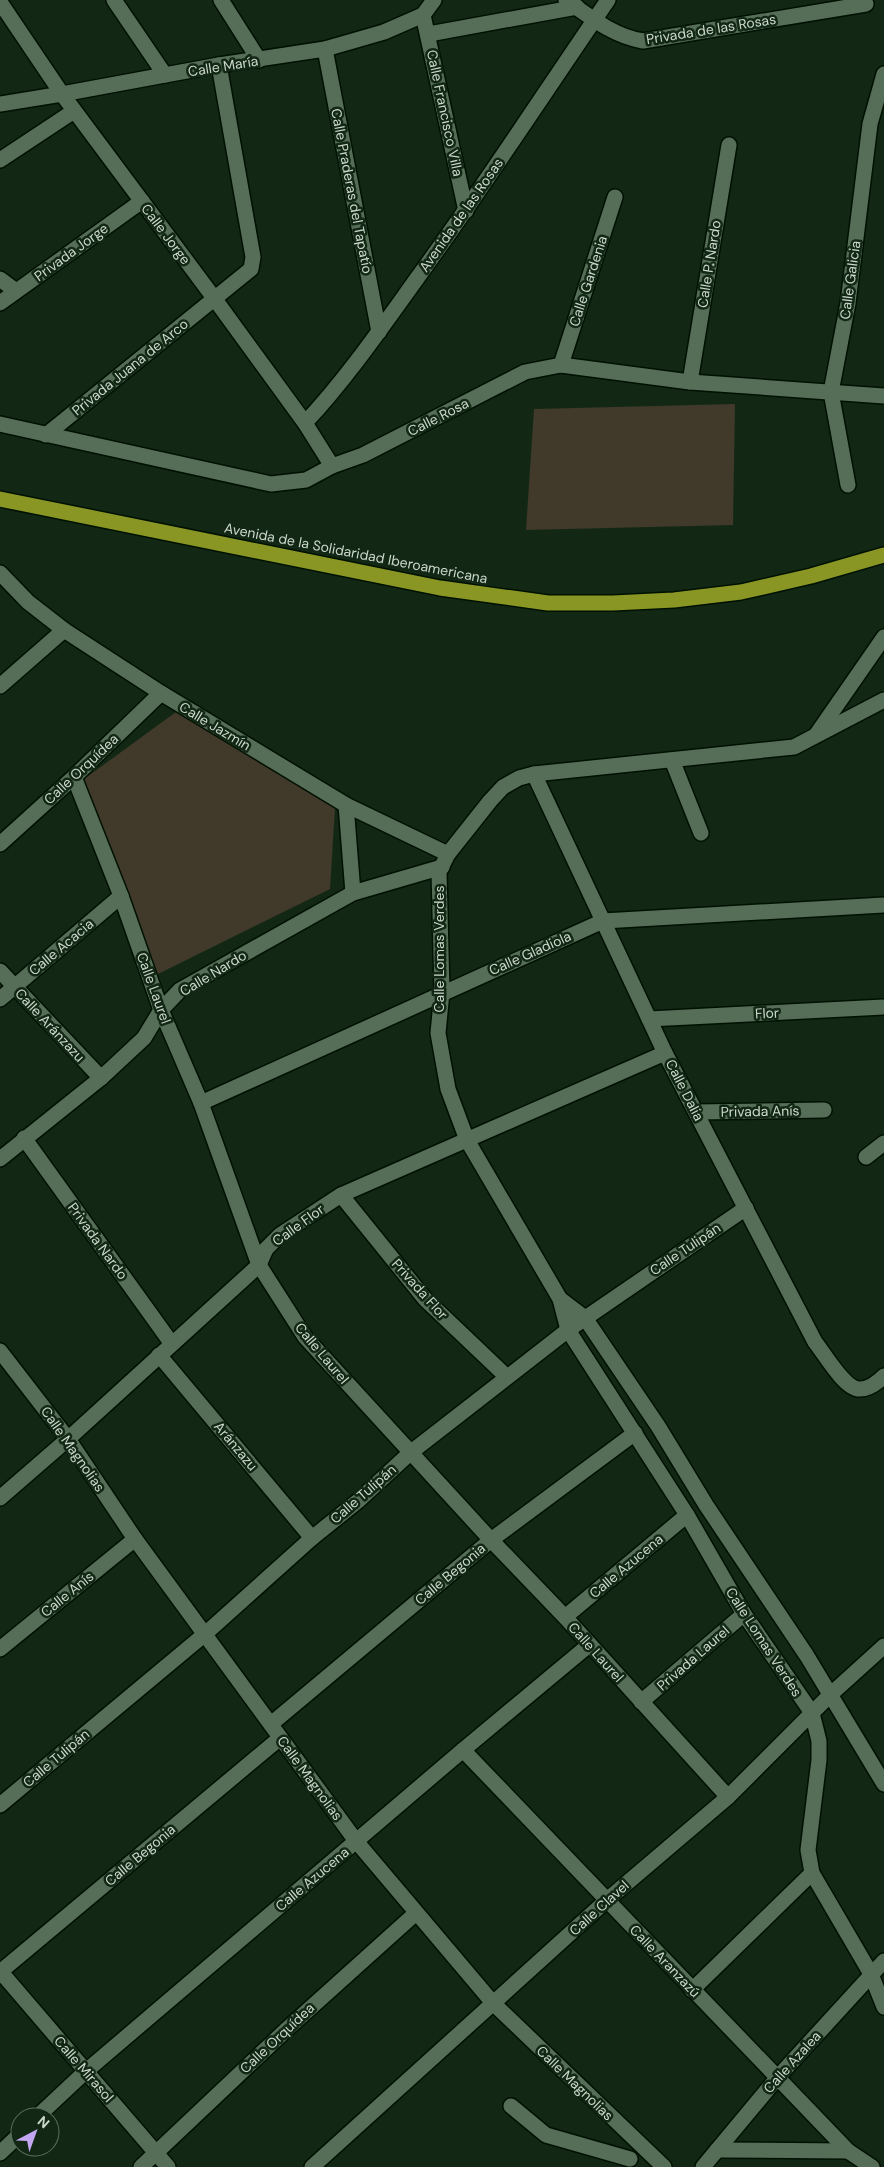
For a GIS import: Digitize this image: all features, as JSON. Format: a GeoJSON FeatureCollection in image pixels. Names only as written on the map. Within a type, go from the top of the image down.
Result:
{"type":"FeatureCollection","features":[{"type":"Feature","properties":{"kind":"highway","name":"Avenida de la Solidaridad Iberoamericana"},"geometry":{"type":"LineString","coordinates":[[0,499],[421,584],[548,603],[613,604],[674,600],[741,592],[811,576],[884,555]]}},
{"type":"Feature","properties":{"kind":"street"},"geometry":{"type":"LineString","coordinates":[[114,0],[165,75]]}},
{"type":"Feature","properties":{"kind":"street"},"geometry":{"type":"LineString","coordinates":[[221,0],[258,60]]}},
{"type":"Feature","properties":{"kind":"street"},"geometry":{"type":"LineString","coordinates":[[423,15],[434,0]]}},
{"type":"Feature","properties":{"kind":"street","name":"Avenida de las Rosas"},"geometry":{"type":"LineString","coordinates":[[305,423],[332,394],[466,211],[608,0]]}},
{"type":"Feature","properties":{"kind":"street","name":"Calle Jorge"},"geometry":{"type":"LineString","coordinates":[[0,2],[74,111],[305,423],[332,466]]}},
{"type":"Feature","properties":{"kind":"street","name":"Privada de las Rosas"},"geometry":{"type":"LineString","coordinates":[[571,4],[594,20],[626,38],[643,41],[864,2]]}},
{"type":"Feature","properties":{"kind":"street"},"geometry":{"type":"LineString","coordinates":[[429,34],[571,4]]}},
{"type":"Feature","properties":{"kind":"street","name":"Calle María"},"geometry":{"type":"LineString","coordinates":[[0,104],[219,65],[325,49],[384,32],[423,15]]}},
{"type":"Feature","properties":{"kind":"street","name":"Calle Francisco Villa"},"geometry":{"type":"LineString","coordinates":[[423,15],[429,34],[466,211]]}},
{"type":"Feature","properties":{"kind":"street","name":"Calle Praderas del Tapatío"},"geometry":{"type":"LineString","coordinates":[[325,49],[379,332]]}},
{"type":"Feature","properties":{"kind":"street","name":"Privada Juana de Arco"},"geometry":{"type":"LineString","coordinates":[[46,435],[251,269],[253,257],[219,65]]}},
{"type":"Feature","properties":{"kind":"street","name":"Calle Galicia"},"geometry":{"type":"LineString","coordinates":[[848,485],[831,392],[848,303],[870,124],[884,74]]}},
{"type":"Feature","properties":{"kind":"street"},"geometry":{"type":"LineString","coordinates":[[0,160],[74,111]]}},
{"type":"Feature","properties":{"kind":"street","name":"Calle P. Nardo"},"geometry":{"type":"LineString","coordinates":[[690,382],[729,145]]}},
{"type":"Feature","properties":{"kind":"street","name":"Calle Gardenia"},"geometry":{"type":"LineString","coordinates":[[561,365],[615,197]]}},
{"type":"Feature","properties":{"kind":"street","name":"Privada Jorge"},"geometry":{"type":"LineString","coordinates":[[0,303],[142,201]]}},
{"type":"Feature","properties":{"kind":"street"},"geometry":{"type":"LineString","coordinates":[[0,279],[16,292]]}},
{"type":"Feature","properties":{"kind":"street","name":"Calle Rosa"},"geometry":{"type":"LineString","coordinates":[[0,424],[271,484],[306,480],[332,466],[363,454],[525,372],[561,365],[690,382],[884,396]]}},
{"type":"Feature","properties":{"kind":"street","name":"Calle Jazmín"},"geometry":{"type":"LineString","coordinates":[[0,573],[28,602],[64,630],[161,693],[346,805],[445,860]]}},
{"type":"Feature","properties":{"kind":"street"},"geometry":{"type":"LineString","coordinates":[[0,686],[64,630]]}},
{"type":"Feature","properties":{"kind":"street"},"geometry":{"type":"LineString","coordinates":[[813,739],[884,637]]}},
{"type":"Feature","properties":{"kind":"street","name":"Calle Orquídea"},"geometry":{"type":"LineString","coordinates":[[0,844],[74,777],[161,693]]}},
{"type":"Feature","properties":{"kind":"street"},"geometry":{"type":"LineString","coordinates":[[445,860],[476,817],[504,787],[519,778],[534,774],[794,747],[813,739],[884,700]]}},
{"type":"Feature","properties":{"kind":"street"},"geometry":{"type":"LineString","coordinates":[[672,760],[701,833]]}},
{"type":"Feature","properties":{"kind":"street","name":"Calle Dalia"},"geometry":{"type":"LineString","coordinates":[[534,774],[649,1019],[815,1342],[848,1385],[860,1390],[874,1385],[884,1376]]}},
{"type":"Feature","properties":{"kind":"street","name":"Calle Laurel"},"geometry":{"type":"LineString","coordinates":[[74,777],[122,896],[162,1010],[201,1103],[259,1266],[305,1337],[728,1797]]}},
{"type":"Feature","properties":{"kind":"street"},"geometry":{"type":"LineString","coordinates":[[346,805],[352,893]]}},
{"type":"Feature","properties":{"kind":"street","name":"Calle Nardo"},"geometry":{"type":"LineString","coordinates":[[0,1159],[100,1078],[144,1038],[162,1010],[180,990],[352,893],[445,860]]}},
{"type":"Feature","properties":{"kind":"street","name":"Calle Lomas Verdes"},"geometry":{"type":"LineString","coordinates":[[445,860],[439,872],[442,992],[438,1033],[448,1089],[467,1140],[560,1299],[568,1330],[687,1515],[744,1614],[812,1713],[819,1741],[819,1760],[808,1850],[812,1873],[872,1974],[884,2007]]}},
{"type":"Feature","properties":{"kind":"street","name":"Calle Acacia"},"geometry":{"type":"LineString","coordinates":[[0,999],[122,896]]}},
{"type":"Feature","properties":{"kind":"street","name":"Calle Gladiola"},"geometry":{"type":"LineString","coordinates":[[201,1103],[603,920],[884,905]]}},
{"type":"Feature","properties":{"kind":"street","name":"Calle Aránzazu"},"geometry":{"type":"LineString","coordinates":[[0,971],[100,1078]]}},
{"type":"Feature","properties":{"kind":"street","name":"Flor"},"geometry":{"type":"LineString","coordinates":[[649,1019],[884,1007]]}},
{"type":"Feature","properties":{"kind":"street","name":"Calle Flor"},"geometry":{"type":"LineString","coordinates":[[0,1498],[259,1266],[266,1249],[280,1235],[341,1195],[666,1053]]}},
{"type":"Feature","properties":{"kind":"street","name":"Privada Anís"},"geometry":{"type":"LineString","coordinates":[[696,1112],[824,1110]]}},
{"type":"Feature","properties":{"kind":"street","name":"Privada Nardo"},"geometry":{"type":"LineString","coordinates":[[24,1138],[172,1344]]}},
{"type":"Feature","properties":{"kind":"street"},"geometry":{"type":"LineString","coordinates":[[866,1157],[884,1143]]}},
{"type":"Feature","properties":{"kind":"street","name":"Privada Flor"},"geometry":{"type":"LineString","coordinates":[[341,1195],[425,1299],[507,1377]]}},
{"type":"Feature","properties":{"kind":"street","name":"Calle Tulipán"},"geometry":{"type":"LineString","coordinates":[[0,1805],[205,1634],[312,1538],[358,1501],[410,1453],[568,1330],[746,1208]]}},
{"type":"Feature","properties":{"kind":"street","name":"Calle Lomas Verdes"},"geometry":{"type":"LineString","coordinates":[[560,1299],[585,1318],[658,1426],[706,1505],[807,1656],[884,1784]]}},
{"type":"Feature","properties":{"kind":"street","name":"Calle Magnolias"},"geometry":{"type":"LineString","coordinates":[[0,1351],[68,1439],[135,1538],[356,1841],[493,2003],[664,2167]]}},
{"type":"Feature","properties":{"kind":"street","name":"Aránzazu"},"geometry":{"type":"LineString","coordinates":[[159,1355],[312,1538]]}},
{"type":"Feature","properties":{"kind":"street","name":"Calle Begonia"},"geometry":{"type":"LineString","coordinates":[[271,1724],[491,1540],[635,1433]]}},
{"type":"Feature","properties":{"kind":"street","name":"Calle Azucena"},"geometry":{"type":"LineString","coordinates":[[565,1618],[687,1515]]}},
{"type":"Feature","properties":{"kind":"street","name":"Calle Anís"},"geometry":{"type":"LineString","coordinates":[[0,1649],[135,1538]]}},
{"type":"Feature","properties":{"kind":"street","name":"Privada Laurel"},"geometry":{"type":"LineString","coordinates":[[642,1702],[744,1614]]}},
{"type":"Feature","properties":{"kind":"street","name":"Calle Azucena"},"geometry":{"type":"LineString","coordinates":[[48,2107],[85,2072],[589,1645]]}},
{"type":"Feature","properties":{"kind":"street","name":"Calle Clavel"},"geometry":{"type":"LineString","coordinates":[[312,2167],[607,1900],[728,1797],[830,1695],[884,1646]]}},
{"type":"Feature","properties":{"kind":"street","name":"Calle Begonia"},"geometry":{"type":"LineString","coordinates":[[0,1972],[280,1738]]}},
{"type":"Feature","properties":{"kind":"street","name":"Calle Aranzazú"},"geometry":{"type":"LineString","coordinates":[[463,1750],[848,2151],[872,2167]]}},
{"type":"Feature","properties":{"kind":"street"},"geometry":{"type":"LineString","coordinates":[[692,1990],[812,1873]]}},
{"type":"Feature","properties":{"kind":"street","name":"Calle Orquídea"},"geometry":{"type":"LineString","coordinates":[[141,2167],[287,2029],[416,1913]]}},
{"type":"Feature","properties":{"kind":"street","name":"Calle Azalea"},"geometry":{"type":"LineString","coordinates":[[703,2167],[778,2077],[884,1961]]}},
{"type":"Feature","properties":{"kind":"street","name":"Calle Mirasol"},"geometry":{"type":"LineString","coordinates":[[0,1972],[168,2167]]}},
{"type":"Feature","properties":{"kind":"street"},"geometry":{"type":"LineString","coordinates":[[512,2106],[546,2135],[626,2163],[642,2147]]}},
{"type":"Feature","properties":{"kind":"street"},"geometry":{"type":"LineString","coordinates":[[0,2153],[10,2144]]}},
{"type":"Feature","properties":{"kind":"street"},"geometry":{"type":"LineString","coordinates":[[717,2150],[848,2151]]}},
{"type":"Feature","properties":{"kind":"shaded area"},"geometry":{"type":"Polygon","coordinates":[[[735,404],[733,525],[526,530],[534,409],[735,404]]]}},
{"type":"Feature","properties":{"kind":"shaded area"},"geometry":{"type":"Polygon","coordinates":[[[176,712],[335,808],[330,889],[156,975],[84,779],[176,712]]]}}]}
